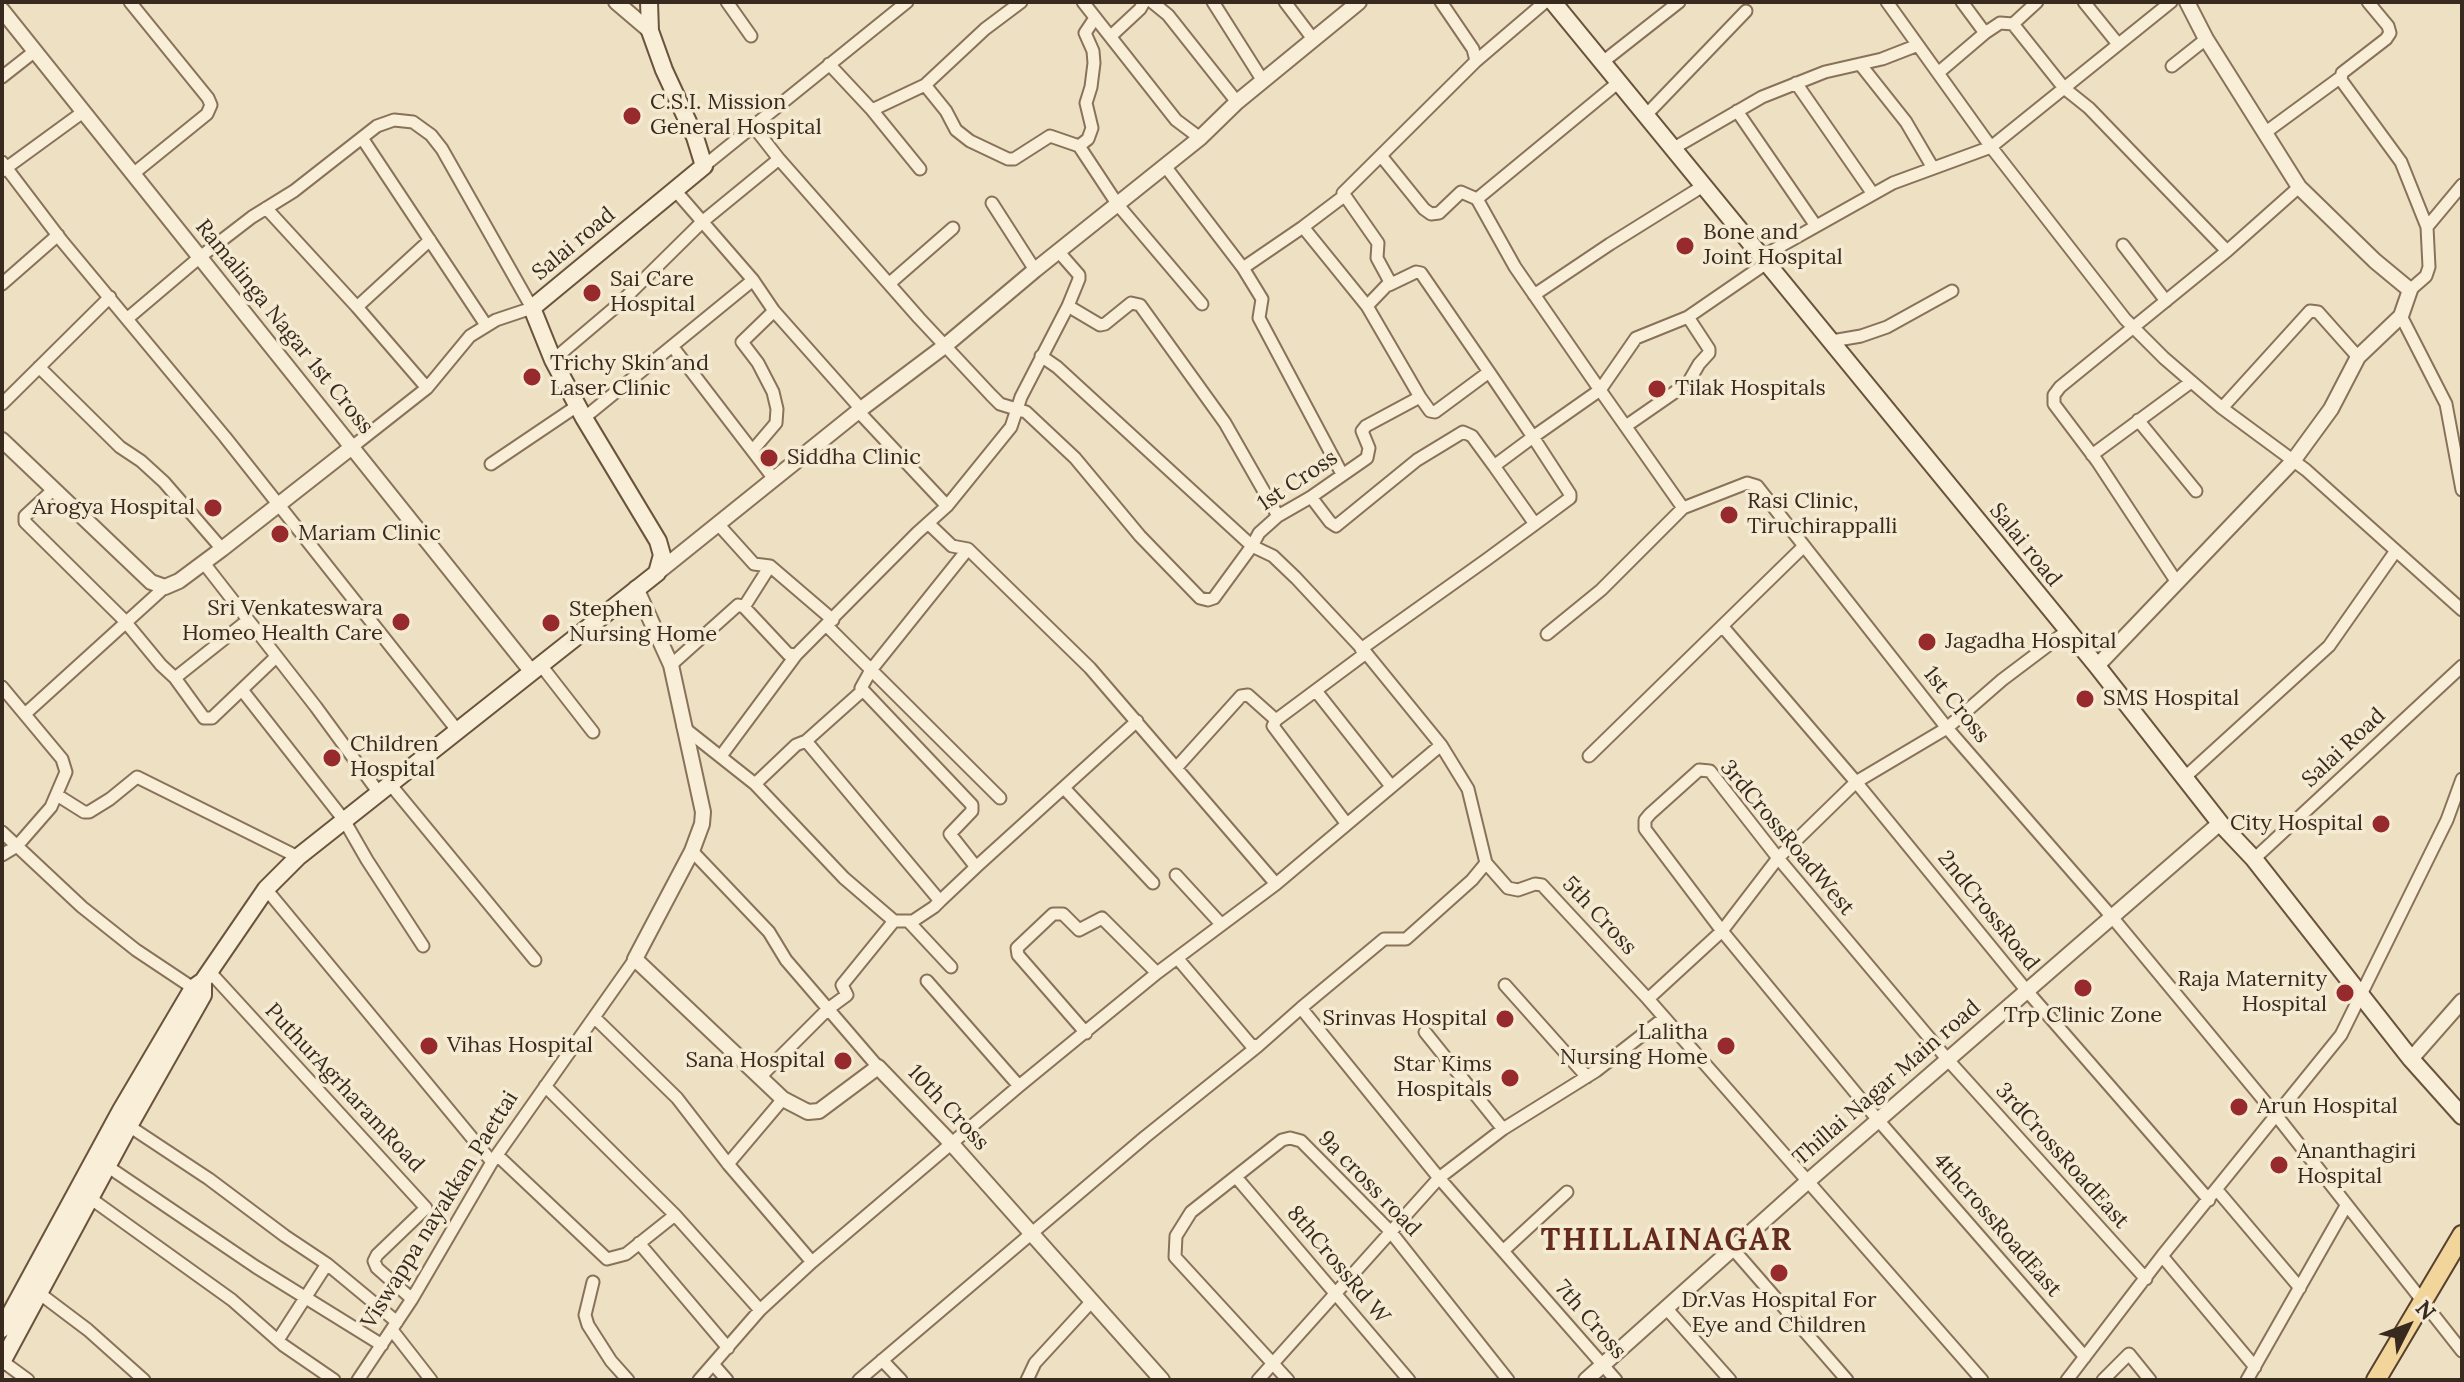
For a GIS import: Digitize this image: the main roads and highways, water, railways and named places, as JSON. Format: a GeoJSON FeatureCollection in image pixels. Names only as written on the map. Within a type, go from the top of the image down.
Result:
{"type":"FeatureCollection","features":[{"type":"Feature","properties":{"kind":"main road","name":"Salai road"},"geometry":{"type":"LineString","coordinates":[[202,984],[266,889],[298,857],[657,573],[662,555],[658,541],[580,412],[553,360],[532,308],[704,166],[695,137],[650,31],[649,2]]}},
{"type":"Feature","properties":{"kind":"main road","name":"Salai road"},"geometry":{"type":"LineString","coordinates":[[1553,2],[2097,666],[2220,823],[2254,859],[2411,1059],[2462,1116]]}},
{"type":"Feature","properties":{"kind":"main road"},"geometry":{"type":"LineString","coordinates":[[2,1329],[91,1186],[107,1166],[202,984]]}},
{"type":"Feature","properties":{"kind":"main road"},"geometry":{"type":"LineString","coordinates":[[2,1361],[91,1186],[202,984]]}},
{"type":"Feature","properties":{"kind":"main road"},"geometry":{"type":"LineString","coordinates":[[2376,1380],[2462,1235]]}},
{"type":"Feature","properties":{"kind":"place","name":"C.S.I. Mission General Hospital"},"geometry":{"type":"Point","coordinates":[632,116]}},
{"type":"Feature","properties":{"kind":"place","name":"Bone and Joint Hospital"},"geometry":{"type":"Point","coordinates":[1685,246]}},
{"type":"Feature","properties":{"kind":"place","name":"Sai Care Hospital"},"geometry":{"type":"Point","coordinates":[592,293]}},
{"type":"Feature","properties":{"kind":"place","name":"Trichy Skin and Laser Clinic"},"geometry":{"type":"Point","coordinates":[532,377]}},
{"type":"Feature","properties":{"kind":"place","name":"Tilak Hospitals"},"geometry":{"type":"Point","coordinates":[1657,389]}},
{"type":"Feature","properties":{"kind":"place","name":"Siddha Clinic"},"geometry":{"type":"Point","coordinates":[769,458]}},
{"type":"Feature","properties":{"kind":"place","name":"Arogya Hospital"},"geometry":{"type":"Point","coordinates":[213,508]}},
{"type":"Feature","properties":{"kind":"place","name":"Rasi Clinic, Tiruchirappalli"},"geometry":{"type":"Point","coordinates":[1729,515]}},
{"type":"Feature","properties":{"kind":"place","name":"Mariam Clinic"},"geometry":{"type":"Point","coordinates":[280,534]}},
{"type":"Feature","properties":{"kind":"place","name":"Sri Venkateswara Homeo Health Care"},"geometry":{"type":"Point","coordinates":[401,622]}},
{"type":"Feature","properties":{"kind":"place","name":"Stephen Nursing Home"},"geometry":{"type":"Point","coordinates":[551,623]}},
{"type":"Feature","properties":{"kind":"place","name":"Jagadha Hospital"},"geometry":{"type":"Point","coordinates":[1927,642]}},
{"type":"Feature","properties":{"kind":"place","name":"SMS Hospital"},"geometry":{"type":"Point","coordinates":[2085,699]}},
{"type":"Feature","properties":{"kind":"place","name":"Children Hospital"},"geometry":{"type":"Point","coordinates":[332,758]}},
{"type":"Feature","properties":{"kind":"place","name":"City Hospital"},"geometry":{"type":"Point","coordinates":[2381,824]}},
{"type":"Feature","properties":{"kind":"place","name":"Trp Clinic Zone"},"geometry":{"type":"Point","coordinates":[2083,988]}},
{"type":"Feature","properties":{"kind":"place","name":"Raja Maternity Hospital"},"geometry":{"type":"Point","coordinates":[2345,993]}},
{"type":"Feature","properties":{"kind":"place","name":"Srinvas Hospital"},"geometry":{"type":"Point","coordinates":[1505,1019]}},
{"type":"Feature","properties":{"kind":"place","name":"Vihas Hospital"},"geometry":{"type":"Point","coordinates":[429,1046]}},
{"type":"Feature","properties":{"kind":"place","name":"Lalitha Nursing Home"},"geometry":{"type":"Point","coordinates":[1726,1046]}},
{"type":"Feature","properties":{"kind":"place","name":"Sana Hospital"},"geometry":{"type":"Point","coordinates":[843,1061]}},
{"type":"Feature","properties":{"kind":"place","name":"Star Kims Hospitals"},"geometry":{"type":"Point","coordinates":[1510,1078]}},
{"type":"Feature","properties":{"kind":"place","name":"Arun Hospital"},"geometry":{"type":"Point","coordinates":[2239,1107]}},
{"type":"Feature","properties":{"kind":"place","name":"Ananthagiri Hospital"},"geometry":{"type":"Point","coordinates":[2279,1165]}},
{"type":"Feature","properties":{"kind":"place","name":"Dr.Vas Hospital For Eye and Children"},"geometry":{"type":"Point","coordinates":[1779,1273]}},
{"type":"Feature","properties":{"kind":"district","name":"THILLAINAGAR"},"geometry":{"type":"Point","coordinates":[1667,1241]}}]}
